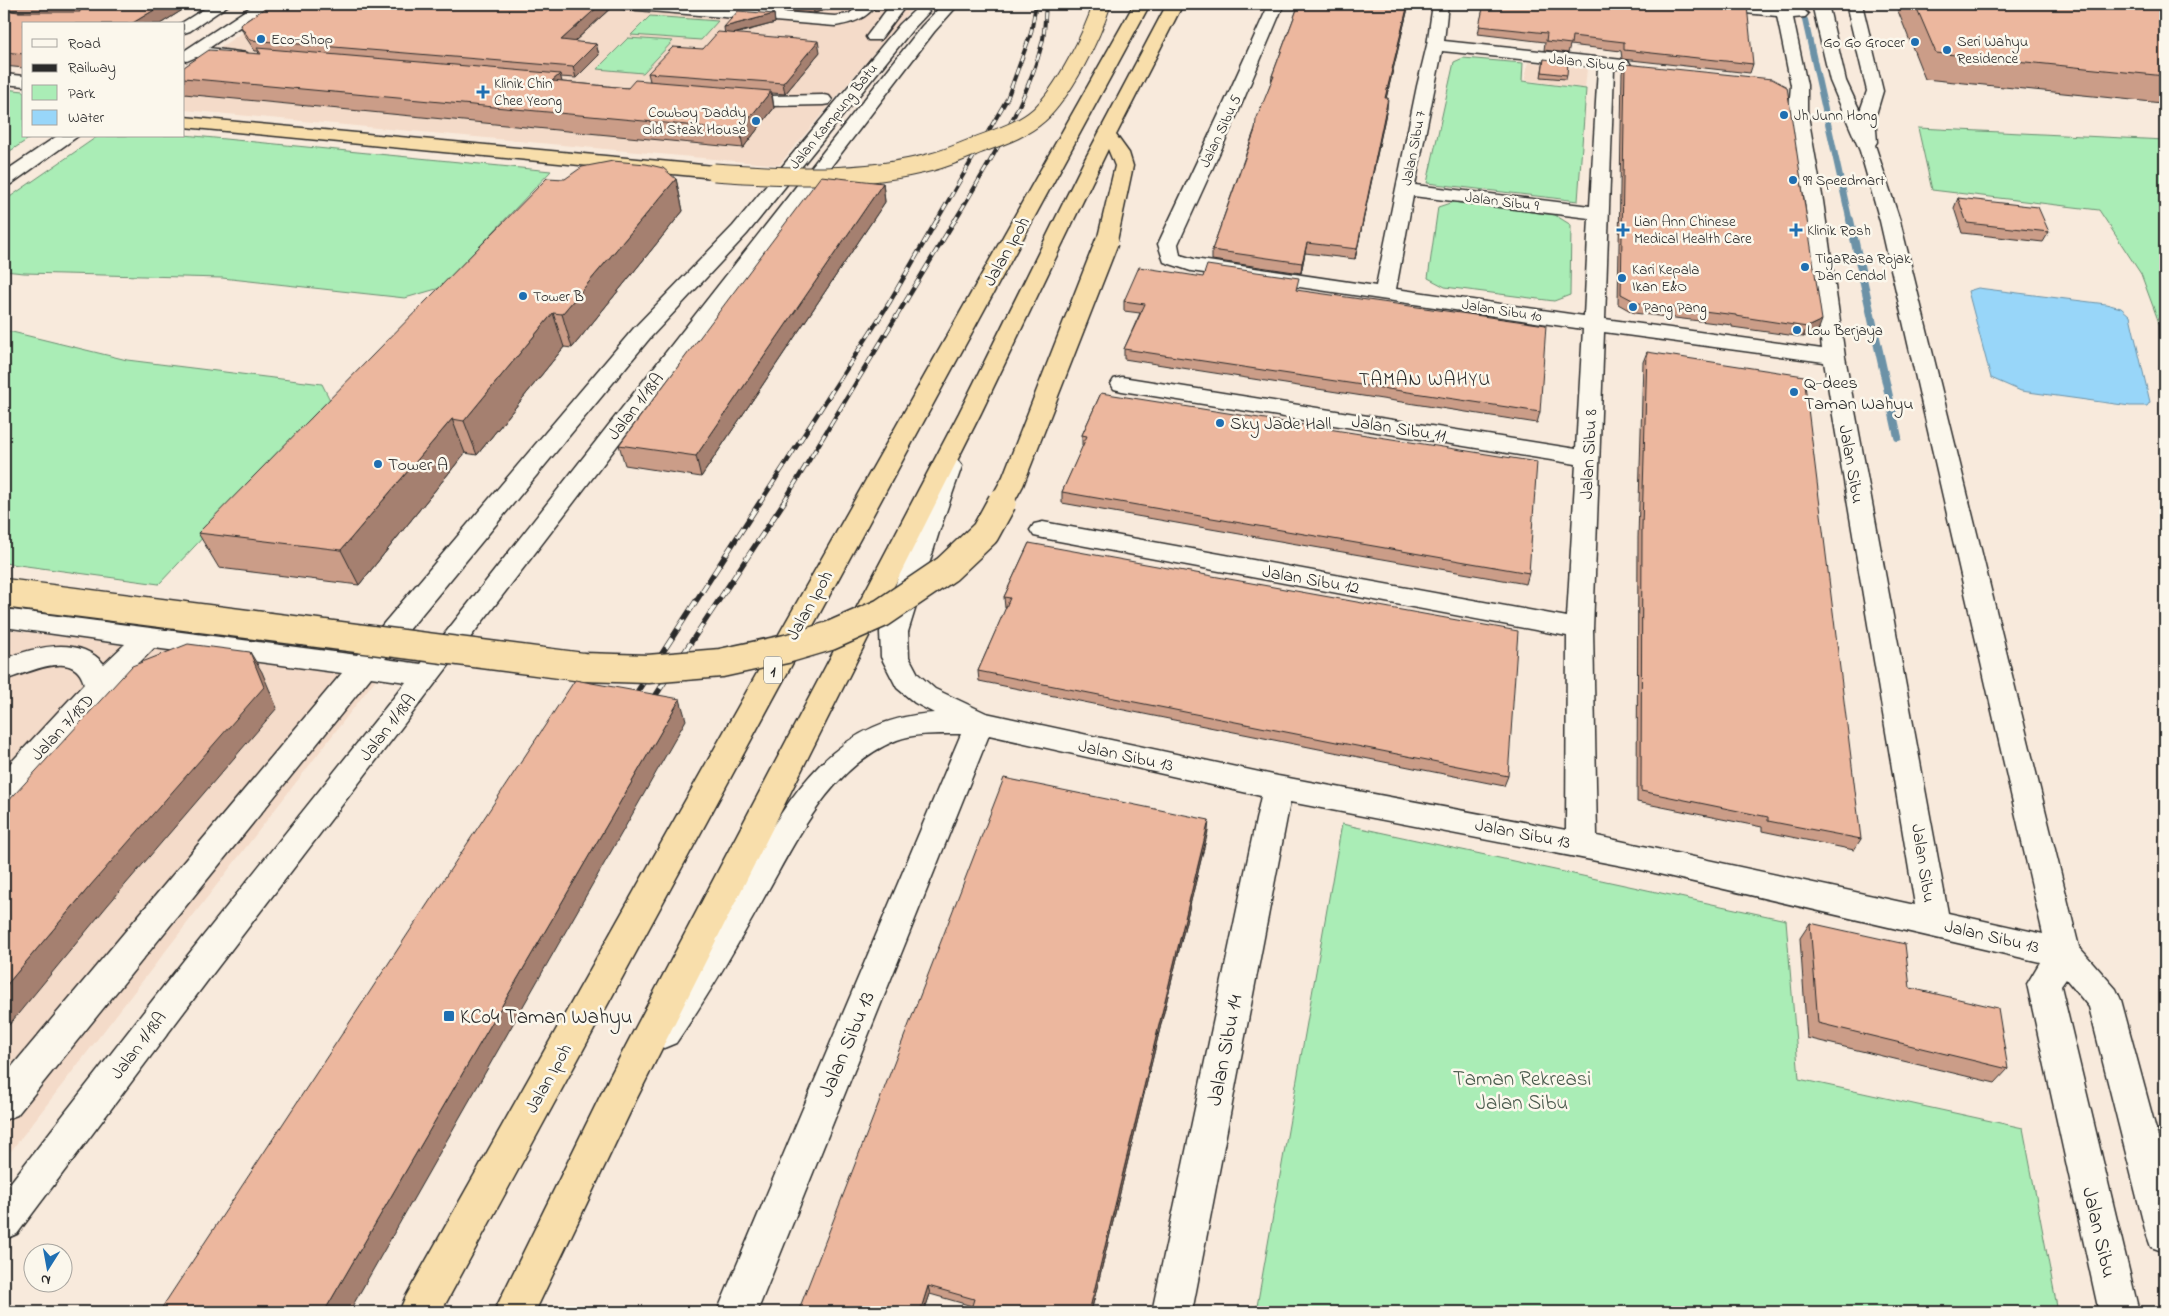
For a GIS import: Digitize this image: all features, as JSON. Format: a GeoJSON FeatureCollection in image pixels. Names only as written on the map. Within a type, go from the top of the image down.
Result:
{"type":"FeatureCollection","features":[{"type":"Feature","properties":{"kind":"highway"},"geometry":{"type":"LineString","coordinates":[[185,122],[772,176],[842,175],[875,172],[927,164],[994,140],[1022,126],[1040,114],[1064,82],[1098,17],[1102,4]]}},
{"type":"Feature","properties":{"kind":"highway","name":"Jalan Ipoh"},"geometry":{"type":"LineString","coordinates":[[514,1312],[623,1088],[970,413],[1107,135],[1175,4]]}},
{"type":"Feature","properties":{"kind":"highway","name":"Jalan Ipoh"},"geometry":{"type":"LineString","coordinates":[[419,1312],[1141,5]]}},
{"type":"Feature","properties":{"kind":"highway"},"geometry":{"type":"LineString","coordinates":[[4,593],[583,667],[648,669],[721,663],[786,649],[830,636],[882,613],[947,568],[986,533],[1013,481],[1107,240],[1124,166],[1120,153],[1107,135]]}},
{"type":"Feature","properties":{"kind":"street"},"geometry":{"type":"LineString","coordinates":[[185,27],[222,4]]}},
{"type":"Feature","properties":{"kind":"street"},"geometry":{"type":"LineString","coordinates":[[188,55],[265,4]]}},
{"type":"Feature","properties":{"kind":"street"},"geometry":{"type":"LineString","coordinates":[[625,4],[835,21],[850,19],[861,14],[869,4]]}},
{"type":"Feature","properties":{"kind":"street"},"geometry":{"type":"LineString","coordinates":[[865,48],[899,4]]}},
{"type":"Feature","properties":{"kind":"street","name":"Jalan Kampung Batu"},"geometry":{"type":"LineString","coordinates":[[642,333],[740,230],[906,27],[929,4]]}},
{"type":"Feature","properties":{"kind":"street","name":"Jalan Kampung Batu"},"geometry":{"type":"LineString","coordinates":[[771,232],[928,29],[951,4]]}},
{"type":"Feature","properties":{"kind":"street","name":"Jalan Sibu 5"},"geometry":{"type":"LineString","coordinates":[[1171,258],[1168,244],[1232,108],[1276,4]]}},
{"type":"Feature","properties":{"kind":"street","name":"Jalan Sibu 7"},"geometry":{"type":"LineString","coordinates":[[1385,292],[1425,86],[1435,45],[1441,4]]}},
{"type":"Feature","properties":{"kind":"street"},"geometry":{"type":"LineString","coordinates":[[1702,4],[1821,10],[1838,81],[1869,151],[1892,230],[2064,953],[2104,1000],[2165,1233]]}},
{"type":"Feature","properties":{"kind":"street"},"geometry":{"type":"LineString","coordinates":[[1854,4],[1875,91],[1866,118],[1869,151]]}},
{"type":"Feature","properties":{"kind":"street","name":"Jalan Sibu"},"geometry":{"type":"LineString","coordinates":[[1782,8],[1790,84],[1798,110],[1814,202],[1834,357],[1934,923]]}},
{"type":"Feature","properties":{"kind":"street","name":"Jalan Sibu 6"},"geometry":{"type":"LineString","coordinates":[[1435,45],[1643,68]]}},
{"type":"Feature","properties":{"kind":"street"},"geometry":{"type":"LineString","coordinates":[[188,55],[256,58]]}},
{"type":"Feature","properties":{"kind":"street","name":"Jalan Sibu 8"},"geometry":{"type":"LineString","coordinates":[[1582,845],[1580,628],[1595,324],[1596,240],[1600,213],[1606,64]]}},
{"type":"Feature","properties":{"kind":"street"},"geometry":{"type":"LineString","coordinates":[[4,80],[22,81]]}},
{"type":"Feature","properties":{"kind":"street"},"geometry":{"type":"LineString","coordinates":[[723,98],[769,101],[828,93],[806,120]]}},
{"type":"Feature","properties":{"kind":"street"},"geometry":{"type":"LineString","coordinates":[[4,180],[66,138]]}},
{"type":"Feature","properties":{"kind":"street"},"geometry":{"type":"LineString","coordinates":[[4,1103],[363,666],[642,333],[713,236],[778,155]]}},
{"type":"Feature","properties":{"kind":"street","name":"Jalan Sibu 9"},"geometry":{"type":"LineString","coordinates":[[1405,189],[1600,213]]}},
{"type":"Feature","properties":{"kind":"street","name":"Jalan 1/18A"},"geometry":{"type":"LineString","coordinates":[[4,1220],[196,970],[428,675],[771,232]]}},
{"type":"Feature","properties":{"kind":"street","name":"Jalan Sibu 10"},"geometry":{"type":"LineString","coordinates":[[1171,258],[1191,265],[1834,357]]}},
{"type":"Feature","properties":{"kind":"street","name":"Jalan Sibu 11"},"geometry":{"type":"LineString","coordinates":[[1122,384],[1587,458]]}},
{"type":"Feature","properties":{"kind":"street","name":"Jalan Sibu 13"},"geometry":{"type":"LineString","coordinates":[[970,413],[926,532],[894,637],[896,657],[907,681],[925,696],[980,722],[1278,788],[1582,845],[2064,953]]}},
{"type":"Feature","properties":{"kind":"street","name":"Jalan Sibu 12"},"geometry":{"type":"LineString","coordinates":[[1042,530],[1580,628]]}},
{"type":"Feature","properties":{"kind":"street"},"geometry":{"type":"LineString","coordinates":[[4,618],[428,675]]}},
{"type":"Feature","properties":{"kind":"street","name":"Jalan 7/18D"},"geometry":{"type":"LineString","coordinates":[[4,668],[44,624]]}},
{"type":"Feature","properties":{"kind":"street","name":"Jalan 7/18D"},"geometry":{"type":"LineString","coordinates":[[4,789],[100,686],[148,638]]}},
{"type":"Feature","properties":{"kind":"street","name":"Jalan 7/18D"},"geometry":{"type":"LineString","coordinates":[[4,668],[48,656],[76,658],[87,662],[95,668],[99,676],[100,686]]}},
{"type":"Feature","properties":{"kind":"street","name":"Jalan Sibu 13"},"geometry":{"type":"LineString","coordinates":[[623,1088],[685,1002],[783,836],[819,783],[852,750],[885,733],[921,724],[980,722]]}},
{"type":"Feature","properties":{"kind":"street","name":"Jalan Sibu 13"},"geometry":{"type":"LineString","coordinates":[[737,1312],[980,722]]}},
{"type":"Feature","properties":{"kind":"street","name":"Jalan Sibu 14"},"geometry":{"type":"LineString","coordinates":[[1172,1312],[1278,788]]}},
{"type":"Feature","properties":{"kind":"street","name":"Jalan Sibu"},"geometry":{"type":"LineString","coordinates":[[2064,953],[2044,984],[2119,1312]]}},
{"type":"Feature","properties":{"kind":"shaded area"},"geometry":{"type":"Polygon","coordinates":[[[284,4],[915,4],[779,165],[185,110],[185,71],[284,4]]]}},
{"type":"Feature","properties":{"kind":"shaded area"},"geometry":{"type":"Polygon","coordinates":[[[1528,62],[1587,69],[1585,88],[1525,80],[1528,62]]]}},
{"type":"Feature","properties":{"kind":"shaded area"},"geometry":{"type":"Polygon","coordinates":[[[4,629],[376,679],[4,1160],[4,629]]]}},
{"type":"Feature","properties":{"kind":"green space"},"geometry":{"type":"Polygon","coordinates":[[[650,16],[718,21],[701,40],[631,35],[650,16]]]}},
{"type":"Feature","properties":{"kind":"green space"},"geometry":{"type":"Polygon","coordinates":[[[628,38],[673,41],[643,73],[597,69],[628,38]]]}},
{"type":"Feature","properties":{"kind":"green space"},"geometry":{"type":"Polygon","coordinates":[[[1463,58],[1523,63],[1522,81],[1586,89],[1578,201],[1427,183],[1454,62],[1463,58]]]}},
{"type":"Feature","properties":{"kind":"green space"},"geometry":{"type":"Polygon","coordinates":[[[4,89],[22,91],[22,138],[30,138],[4,155],[4,89]]]}},
{"type":"Feature","properties":{"kind":"green space"},"geometry":{"type":"Polygon","coordinates":[[[1918,128],[2165,140],[2165,339],[2141,274],[2099,210],[1932,190],[1918,128]]]}},
{"type":"Feature","properties":{"kind":"green space"},"geometry":{"type":"Polygon","coordinates":[[[185,135],[551,171],[440,288],[405,298],[222,278],[4,271],[4,201],[95,138],[185,138],[185,135]]]}},
{"type":"Feature","properties":{"kind":"green space"},"geometry":{"type":"Polygon","coordinates":[[[1453,202],[1555,215],[1571,225],[1570,295],[1554,301],[1445,287],[1428,278],[1438,207],[1453,202]]]}},
{"type":"Feature","properties":{"kind":"green space"},"geometry":{"type":"Polygon","coordinates":[[[4,330],[127,360],[322,384],[331,402],[159,584],[4,563],[4,330]]]}},
{"type":"Feature","properties":{"kind":"green space","name":"Taman Rekreasi Jalan Sibu"},"geometry":{"type":"Polygon","coordinates":[[[1342,824],[1786,920],[1799,1079],[2023,1128],[2058,1312],[1256,1312],[1342,824]]]}},
{"type":"Feature","properties":{"kind":"water"},"geometry":{"type":"Polygon","coordinates":[[[1978,288],[2106,304],[2121,308],[2130,316],[2150,402],[2147,406],[2130,406],[2021,391],[1991,378],[1968,291],[1978,288]]]}},
{"type":"Feature","properties":{"kind":"building"},"geometry":{"type":"Polygon","coordinates":[[[72,4],[164,4],[134,22],[22,22],[22,54],[4,52],[4,10],[19,12],[80,12],[79,6],[72,4]]]}},
{"type":"Feature","properties":{"kind":"building"},"geometry":{"type":"Polygon","coordinates":[[[271,4],[601,4],[561,40],[596,44],[573,67],[250,40],[240,25],[271,4]]]}},
{"type":"Feature","properties":{"kind":"building"},"geometry":{"type":"Polygon","coordinates":[[[1299,4],[1408,4],[1385,98],[1388,98],[1357,249],[1307,243],[1302,263],[1212,250],[1255,130],[1256,120],[1274,76],[1272,76],[1299,4]]]}},
{"type":"Feature","properties":{"kind":"building"},"geometry":{"type":"Polygon","coordinates":[[[1484,4],[1723,4],[1747,6],[1753,64],[1624,50],[1624,42],[1572,36],[1571,44],[1546,41],[1547,33],[1479,26],[1484,4]]]}},
{"type":"Feature","properties":{"kind":"building"},"geometry":{"type":"Polygon","coordinates":[[[1915,4],[2165,4],[2165,64],[2163,64],[2165,66],[2165,76],[1936,53],[1915,4]]]}},
{"type":"Feature","properties":{"kind":"building"},"geometry":{"type":"Polygon","coordinates":[[[738,11],[774,14],[724,27],[738,11]]]}},
{"type":"Feature","properties":{"kind":"building"},"geometry":{"type":"Polygon","coordinates":[[[718,32],[818,41],[783,83],[648,73],[673,47],[703,49],[718,32]]]}},
{"type":"Feature","properties":{"kind":"building"},"geometry":{"type":"Polygon","coordinates":[[[257,48],[560,74],[552,81],[628,88],[635,80],[771,91],[740,130],[185,78],[185,66],[209,50],[261,54],[257,48]]]}},
{"type":"Feature","properties":{"kind":"building"},"geometry":{"type":"Polygon","coordinates":[[[1544,59],[1568,62],[1567,75],[1542,72],[1544,59]]]}},
{"type":"Feature","properties":{"kind":"building"},"geometry":{"type":"Polygon","coordinates":[[[1625,64],[1772,79],[1787,87],[1822,320],[1807,327],[1736,315],[1638,303],[1621,294],[1625,64]]]}},
{"type":"Feature","properties":{"kind":"building"},"geometry":{"type":"Polygon","coordinates":[[[613,161],[646,164],[663,168],[676,179],[562,314],[553,313],[464,421],[452,419],[341,550],[198,533],[547,178],[565,179],[582,167],[613,161]]]}},
{"type":"Feature","properties":{"kind":"building"},"geometry":{"type":"Polygon","coordinates":[[[821,176],[883,183],[696,456],[619,445],[821,176]]]}},
{"type":"Feature","properties":{"kind":"building"},"geometry":{"type":"Polygon","coordinates":[[[1958,198],[2038,207],[2049,232],[1967,223],[1958,198]]]}},
{"type":"Feature","properties":{"kind":"building"},"geometry":{"type":"Polygon","coordinates":[[[1207,265],[1299,278],[1296,290],[1546,325],[1540,412],[1124,349],[1145,304],[1124,301],[1139,267],[1203,277],[1207,265]]]}},
{"type":"Feature","properties":{"kind":"building"},"geometry":{"type":"Polygon","coordinates":[[[1647,352],[1804,376],[1861,839],[1768,821],[1768,817],[1641,791],[1642,527],[1647,352]]]}},
{"type":"Feature","properties":{"kind":"building"},"geometry":{"type":"Polygon","coordinates":[[[1101,393],[1537,462],[1529,573],[1062,492],[1087,436],[1082,435],[1101,393]]]}},
{"type":"Feature","properties":{"kind":"building"},"geometry":{"type":"Polygon","coordinates":[[[1029,543],[1518,631],[1508,776],[978,671],[1010,598],[1004,597],[1029,543]]]}},
{"type":"Feature","properties":{"kind":"building"},"geometry":{"type":"Polygon","coordinates":[[[188,644],[250,652],[264,687],[90,886],[4,988],[4,806],[132,666],[188,644]]]}},
{"type":"Feature","properties":{"kind":"building","name":"KC04 Taman Wahyu"},"geometry":{"type":"Polygon","coordinates":[[[575,680],[680,699],[324,1312],[159,1312],[575,680]]]}},
{"type":"Feature","properties":{"kind":"building"},"geometry":{"type":"Polygon","coordinates":[[[1004,778],[1209,820],[1089,1312],[970,1312],[974,1299],[928,1286],[920,1312],[798,1312],[1004,778]]]}},
{"type":"Feature","properties":{"kind":"building"},"geometry":{"type":"Polygon","coordinates":[[[1810,923],[1905,944],[1910,988],[1998,1008],[2008,1069],[1818,1023],[1810,923]]]}},
{"type":"Feature","properties":{"kind":"waterway"},"geometry":{"type":"LineString","coordinates":[[1802,4],[1803,9]]}},
{"type":"Feature","properties":{"kind":"waterway"},"geometry":{"type":"LineString","coordinates":[[1805,20],[1850,222]]}},
{"type":"Feature","properties":{"kind":"waterway"},"geometry":{"type":"LineString","coordinates":[[1850,220],[1898,437]]}},
{"type":"Feature","properties":{"kind":"railway"},"geometry":{"type":"LineString","coordinates":[[936,222],[1007,99],[1031,33],[1036,4]]}},
{"type":"Feature","properties":{"kind":"railway"},"geometry":{"type":"LineString","coordinates":[[954,222],[1006,133],[1028,86],[1043,39],[1046,4]]}},
{"type":"Feature","properties":{"kind":"railway"},"geometry":{"type":"LineString","coordinates":[[760,503],[889,303],[937,220]]}},
{"type":"Feature","properties":{"kind":"railway"},"geometry":{"type":"LineString","coordinates":[[783,503],[955,220]]}},
{"type":"Feature","properties":{"kind":"railway"},"geometry":{"type":"LineString","coordinates":[[630,703],[760,502]]}},
{"type":"Feature","properties":{"kind":"railway"},"geometry":{"type":"LineString","coordinates":[[648,707],[784,502]]}},
{"type":"Feature","properties":{"kind":"place","name":"Eco-Shop"},"geometry":{"type":"Point","coordinates":[261,39]}},
{"type":"Feature","properties":{"kind":"place","name":"Go Go Grocer"},"geometry":{"type":"Point","coordinates":[1915,42]}},
{"type":"Feature","properties":{"kind":"place","name":"Seri Wahyu Residence"},"geometry":{"type":"Point","coordinates":[1947,50]}},
{"type":"Feature","properties":{"kind":"place","name":"Klinik Chin Chee Yeong"},"geometry":{"type":"Point","coordinates":[483,92]}},
{"type":"Feature","properties":{"kind":"place","name":"Jh Junn Hong"},"geometry":{"type":"Point","coordinates":[1784,115]}},
{"type":"Feature","properties":{"kind":"place","name":"Cowboy Daddy Old Steak House"},"geometry":{"type":"Point","coordinates":[756,121]}},
{"type":"Feature","properties":{"kind":"place","name":"99 Speedmart"},"geometry":{"type":"Point","coordinates":[1793,180]}},
{"type":"Feature","properties":{"kind":"place","name":"Lian Ann Chinese Medical Health Care"},"geometry":{"type":"Point","coordinates":[1623,230]}},
{"type":"Feature","properties":{"kind":"place","name":"Klinik Rosh"},"geometry":{"type":"Point","coordinates":[1796,230]}},
{"type":"Feature","properties":{"kind":"place","name":"TigaRasa Rojak Dan Cendol"},"geometry":{"type":"Point","coordinates":[1805,267]}},
{"type":"Feature","properties":{"kind":"place","name":"Kari Kepala Ikan E&O"},"geometry":{"type":"Point","coordinates":[1622,278]}},
{"type":"Feature","properties":{"kind":"place","name":"Tower B"},"geometry":{"type":"Point","coordinates":[523,296]}},
{"type":"Feature","properties":{"kind":"place","name":"Pang Pang"},"geometry":{"type":"Point","coordinates":[1633,307]}},
{"type":"Feature","properties":{"kind":"place","name":"Low Berjaya"},"geometry":{"type":"Point","coordinates":[1797,330]}},
{"type":"Feature","properties":{"kind":"place","name":"Q-dees Taman Wahyu"},"geometry":{"type":"Point","coordinates":[1794,392]}},
{"type":"Feature","properties":{"kind":"place","name":"Sky Jade Hall"},"geometry":{"type":"Point","coordinates":[1220,423]}},
{"type":"Feature","properties":{"kind":"place","name":"Tower A"},"geometry":{"type":"Point","coordinates":[378,464]}},
{"type":"Feature","properties":{"kind":"place","name":"KC04 Taman Wahyu"},"geometry":{"type":"Point","coordinates":[449,1016]}},
{"type":"Feature","properties":{"kind":"district","name":"TAMAN WAHYU"},"geometry":{"type":"Point","coordinates":[1425,378]}}]}
